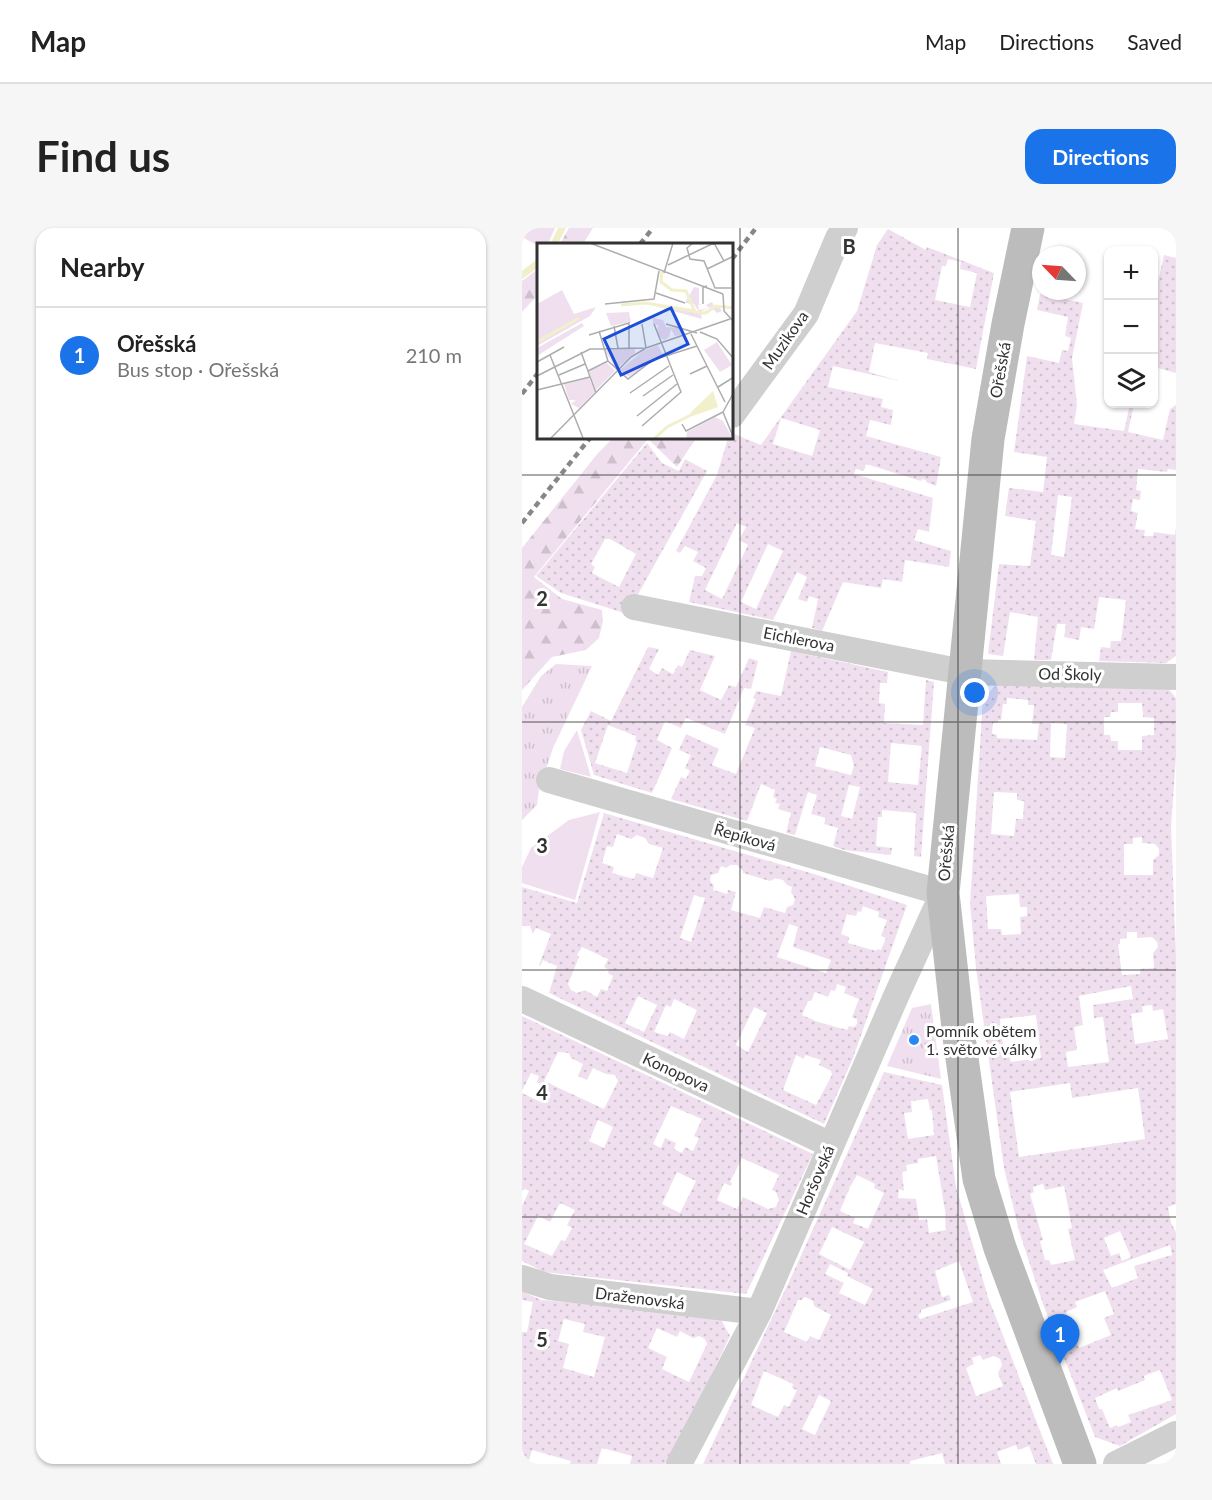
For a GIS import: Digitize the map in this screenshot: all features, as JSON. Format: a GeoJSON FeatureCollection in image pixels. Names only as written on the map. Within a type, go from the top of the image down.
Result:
{"type":"FeatureCollection","features":[{"type":"Feature","properties":{"kind":"street","name":"Muzikova"},"geometry":{"type":"LineString","coordinates":[[734,412],[806,314],[838,238],[845,228]]}},
{"type":"Feature","properties":{"kind":"street","name":"Ořešská"},"geometry":{"type":"LineString","coordinates":[[1028,228],[988,439],[963,672],[943,893],[959,1037],[979,1179],[1000,1248],[1080,1464]]}},
{"type":"Feature","properties":{"kind":"street","name":"Eichlerova"},"geometry":{"type":"LineString","coordinates":[[634,607],[963,672]]}},
{"type":"Feature","properties":{"kind":"street","name":"Od Školy"},"geometry":{"type":"LineString","coordinates":[[963,672],[1176,676]]}},
{"type":"Feature","properties":{"kind":"street","name":"Řepíková"},"geometry":{"type":"LineString","coordinates":[[549,780],[943,893]]}},
{"type":"Feature","properties":{"kind":"street","name":"Horšovská"},"geometry":{"type":"LineString","coordinates":[[680,1464],[759,1312],[943,893]]}},
{"type":"Feature","properties":{"kind":"street","name":"Konopova"},"geometry":{"type":"LineString","coordinates":[[522,999],[831,1145]]}},
{"type":"Feature","properties":{"kind":"street","name":"Draženovská"},"geometry":{"type":"LineString","coordinates":[[522,1278],[550,1287],[759,1312]]}},
{"type":"Feature","properties":{"kind":"street"},"geometry":{"type":"LineString","coordinates":[[1116,1464],[1176,1434]]}},
{"type":"Feature","properties":{"kind":"green space"},"geometry":{"type":"Polygon","coordinates":[[[522,228],[555,228],[548,243],[537,243],[537,245],[522,237],[522,228]]]}},
{"type":"Feature","properties":{"kind":"green space"},"geometry":{"type":"Polygon","coordinates":[[[569,228],[593,228],[584,243],[561,243],[569,228]]]}},
{"type":"Feature","properties":{"kind":"green space"},"geometry":{"type":"Polygon","coordinates":[[[888,229],[926,250],[927,247],[994,273],[976,369],[927,359],[928,353],[875,343],[869,372],[900,381],[833,366],[828,387],[883,399],[881,407],[893,410],[891,425],[870,420],[866,436],[941,457],[936,486],[926,480],[921,481],[866,464],[864,471],[856,469],[854,474],[933,498],[929,532],[918,529],[914,540],[951,551],[949,567],[905,560],[902,582],[883,579],[881,588],[843,582],[822,631],[812,628],[818,599],[809,596],[807,602],[798,599],[807,577],[797,572],[773,620],[689,602],[695,576],[702,576],[706,568],[693,561],[698,552],[685,546],[680,553],[676,551],[717,475],[727,440],[734,440],[734,434],[761,445],[857,311],[877,245],[888,229]],[[948,259],[946,266],[942,266],[935,300],[970,307],[977,273],[960,269],[961,262],[948,259]],[[781,418],[773,444],[812,456],[820,430],[781,418]],[[737,523],[705,590],[722,599],[748,545],[739,540],[746,527],[737,523]],[[768,544],[741,602],[756,609],[783,551],[768,544]]]}},
{"type":"Feature","properties":{"kind":"green space"},"geometry":{"type":"Polygon","coordinates":[[[1164,255],[1176,258],[1176,373],[1158,368],[1158,282],[1164,255]]]}},
{"type":"Feature","properties":{"kind":"green space"},"geometry":{"type":"Polygon","coordinates":[[[537,270],[537,296],[522,312],[522,281],[537,270]]]}},
{"type":"Feature","properties":{"kind":"green space"},"geometry":{"type":"Polygon","coordinates":[[[1039,300],[1069,300],[1083,303],[1072,358],[1077,405],[1074,424],[1124,431],[1129,408],[1133,408],[1128,432],[1163,440],[1170,409],[1176,405],[1176,470],[1168,469],[1167,472],[1138,469],[1136,490],[1141,491],[1140,500],[1133,499],[1131,511],[1138,513],[1135,529],[1145,530],[1144,536],[1153,536],[1154,532],[1175,535],[1176,527],[1176,656],[1166,663],[1099,661],[1101,647],[1110,648],[1111,641],[1121,641],[1126,600],[1099,597],[1094,629],[1081,627],[1079,640],[1064,637],[1066,624],[1057,624],[1051,660],[1034,660],[1038,617],[1010,612],[1003,656],[988,654],[999,564],[1030,566],[1036,521],[1005,516],[1009,488],[1043,492],[1047,457],[1014,452],[1027,356],[1059,363],[1062,350],[1068,351],[1071,338],[1065,336],[1068,317],[1037,310],[1039,300]],[[1058,495],[1051,555],[1064,557],[1072,497],[1058,495]]]}},
{"type":"Feature","properties":{"kind":"green space"},"geometry":{"type":"Polygon","coordinates":[[[611,440],[647,440],[534,577],[562,599],[602,610],[603,621],[599,638],[586,650],[552,657],[522,690],[522,548],[611,440]]]}},
{"type":"Feature","properties":{"kind":"green space"},"geometry":{"type":"Polygon","coordinates":[[[649,440],[695,440],[677,467],[649,440]]]}},
{"type":"Feature","properties":{"kind":"green space"},"geometry":{"type":"Polygon","coordinates":[[[647,443],[662,463],[679,471],[685,459],[707,471],[627,614],[561,593],[536,576],[647,443]],[[605,539],[591,564],[595,567],[592,573],[619,587],[636,554],[610,539],[605,539]]]}},
{"type":"Feature","properties":{"kind":"green space"},"geometry":{"type":"Polygon","coordinates":[[[648,647],[659,649],[649,669],[658,675],[662,668],[673,674],[678,665],[682,667],[690,650],[715,656],[700,690],[721,700],[729,685],[736,687],[749,658],[758,661],[751,689],[744,688],[725,734],[686,718],[681,728],[665,721],[657,740],[672,748],[652,793],[594,775],[581,730],[591,711],[611,721],[648,647]],[[608,725],[595,763],[627,773],[637,742],[635,741],[636,736],[608,725]]]}},
{"type":"Feature","properties":{"kind":"green space"},"geometry":{"type":"Polygon","coordinates":[[[791,651],[888,672],[887,683],[880,683],[879,703],[885,704],[884,723],[923,725],[926,680],[934,682],[921,857],[914,856],[916,813],[882,810],[882,817],[878,817],[876,846],[892,848],[891,855],[844,850],[833,846],[838,828],[824,824],[826,818],[811,814],[817,795],[808,792],[795,835],[786,833],[791,813],[778,809],[780,804],[775,803],[777,799],[773,797],[775,790],[761,784],[747,821],[671,799],[681,777],[686,779],[690,771],[685,768],[691,755],[679,750],[686,734],[719,749],[712,765],[736,774],[755,728],[745,725],[756,699],[753,698],[756,691],[781,696],[791,651]],[[891,743],[888,782],[918,785],[922,746],[891,743]],[[820,747],[815,766],[851,775],[854,766],[851,755],[820,747]],[[849,785],[841,816],[852,819],[860,787],[849,785]]]}},
{"type":"Feature","properties":{"kind":"green space"},"geometry":{"type":"Polygon","coordinates":[[[556,664],[592,666],[553,748],[539,790],[537,805],[522,820],[522,707],[541,676],[556,664]]]}},
{"type":"Feature","properties":{"kind":"green space"},"geometry":{"type":"Polygon","coordinates":[[[996,685],[1166,686],[1176,698],[1176,757],[1171,827],[1176,955],[1176,1204],[1168,1207],[1171,1223],[1176,1232],[1176,1414],[1120,1446],[1095,1437],[1043,1304],[1019,1231],[1004,1168],[976,968],[970,904],[983,698],[996,685]],[[1007,698],[1007,704],[1003,704],[1001,720],[993,723],[992,734],[997,735],[997,738],[1037,740],[1039,724],[1032,724],[1034,705],[1028,705],[1028,700],[1007,698]],[[1118,703],[1118,712],[1111,712],[1110,717],[1104,717],[1104,735],[1110,735],[1111,741],[1118,741],[1118,750],[1142,750],[1142,736],[1154,735],[1154,718],[1143,717],[1142,703],[1118,703]],[[1051,723],[1050,757],[1065,758],[1067,724],[1051,723]],[[994,792],[991,834],[1014,836],[1016,819],[1023,819],[1024,801],[1017,800],[1017,793],[994,792]],[[1142,837],[1133,838],[1133,844],[1124,844],[1124,875],[1153,875],[1153,860],[1159,855],[1159,849],[1155,844],[1142,843],[1142,837]],[[1019,894],[986,896],[988,929],[1001,929],[1002,935],[1021,934],[1020,917],[1027,916],[1027,907],[1020,907],[1019,894]],[[1127,932],[1127,938],[1120,939],[1120,944],[1118,944],[1122,975],[1140,974],[1140,969],[1154,968],[1153,953],[1158,947],[1152,937],[1137,938],[1137,932],[1127,932]],[[1131,986],[1079,996],[1083,1025],[1074,1027],[1077,1050],[1066,1052],[1068,1067],[1109,1062],[1103,1017],[1094,1018],[1093,1005],[1133,999],[1131,986]],[[1152,1005],[1142,1006],[1143,1012],[1131,1014],[1135,1044],[1168,1039],[1163,1009],[1153,1011],[1152,1005]],[[1036,1015],[1000,1019],[1004,1054],[1009,1055],[1011,1062],[1041,1058],[1036,1015]],[[1070,1083],[1010,1092],[1019,1157],[1145,1139],[1138,1088],[1072,1098],[1070,1083]],[[1043,1184],[1033,1187],[1034,1192],[1030,1194],[1043,1240],[1040,1241],[1045,1260],[1049,1260],[1051,1265],[1075,1260],[1068,1229],[1072,1228],[1064,1186],[1045,1190],[1043,1184]],[[1120,1231],[1104,1238],[1111,1256],[1119,1253],[1122,1261],[1131,1257],[1120,1231]],[[1170,1245],[1103,1270],[1112,1288],[1138,1278],[1134,1266],[1172,1255],[1170,1245]],[[1105,1291],[1075,1302],[1077,1307],[1066,1312],[1079,1348],[1111,1335],[1104,1318],[1114,1314],[1105,1291]],[[1160,1370],[1144,1376],[1145,1380],[1118,1391],[1117,1388],[1095,1398],[1110,1428],[1131,1422],[1128,1415],[1172,1400],[1160,1370]]]}},
{"type":"Feature","properties":{"kind":"green space"},"geometry":{"type":"Polygon","coordinates":[[[577,730],[591,777],[560,769],[564,751],[577,730]]]}},
{"type":"Feature","properties":{"kind":"green space"},"geometry":{"type":"Polygon","coordinates":[[[600,812],[575,900],[522,883],[522,867],[531,848],[569,820],[600,812]]]}},
{"type":"Feature","properties":{"kind":"green space"},"geometry":{"type":"Polygon","coordinates":[[[604,813],[814,874],[907,905],[853,1058],[824,1124],[549,993],[557,966],[543,960],[539,965],[551,934],[536,928],[533,934],[530,926],[522,926],[522,887],[577,903],[604,813]],[[617,834],[613,847],[607,846],[602,863],[614,867],[612,873],[634,879],[636,873],[653,878],[663,848],[649,844],[645,838],[637,835],[631,839],[617,834]],[[730,865],[726,868],[721,866],[718,873],[711,875],[713,890],[727,894],[728,890],[736,892],[731,910],[760,918],[764,907],[785,913],[787,907],[793,905],[795,899],[791,892],[792,887],[783,880],[776,878],[770,881],[743,873],[737,865],[730,865]],[[694,895],[680,938],[691,942],[705,898],[694,895]],[[863,906],[861,912],[858,911],[856,916],[847,914],[841,934],[849,937],[848,943],[876,951],[881,950],[886,938],[881,936],[887,920],[878,917],[879,912],[863,906]],[[789,924],[777,957],[826,973],[831,960],[793,947],[798,927],[789,924]],[[582,947],[577,955],[579,957],[568,984],[571,990],[577,993],[585,990],[597,997],[601,989],[607,991],[613,976],[604,967],[608,959],[582,947]],[[837,984],[835,991],[831,990],[828,997],[815,992],[802,1015],[847,1030],[849,1026],[854,1027],[857,1019],[852,1017],[859,999],[844,993],[846,987],[837,984]],[[638,996],[625,1023],[644,1032],[657,1005],[638,996]],[[674,999],[671,1007],[666,1005],[654,1032],[668,1036],[670,1032],[684,1039],[697,1010],[674,999]],[[754,1007],[736,1045],[748,1052],[767,1013],[754,1007]],[[796,1055],[783,1090],[816,1105],[832,1075],[831,1071],[819,1065],[821,1060],[805,1055],[804,1059],[796,1055]]]}},
{"type":"Feature","properties":{"kind":"green space"},"geometry":{"type":"Polygon","coordinates":[[[931,1004],[941,1079],[887,1066],[912,1008],[931,1004]]]}},
{"type":"Feature","properties":{"kind":"green space"},"geometry":{"type":"Polygon","coordinates":[[[522,1016],[813,1154],[746,1294],[544,1272],[522,1261],[522,1206],[529,1191],[525,1189],[522,1191],[522,1093],[541,1102],[548,1087],[537,1082],[539,1076],[531,1073],[522,1091],[522,1016]],[[558,1052],[544,1081],[604,1109],[618,1081],[615,1075],[593,1068],[587,1080],[578,1076],[583,1064],[571,1058],[569,1053],[558,1052]],[[671,1106],[653,1144],[661,1148],[665,1138],[676,1143],[674,1149],[682,1153],[685,1147],[693,1151],[699,1138],[694,1136],[702,1119],[671,1106]],[[598,1120],[589,1141],[604,1148],[613,1127],[598,1120]],[[742,1158],[730,1182],[731,1186],[724,1183],[717,1200],[737,1209],[743,1197],[768,1209],[776,1207],[779,1200],[776,1192],[772,1190],[779,1175],[742,1158]],[[677,1172],[662,1204],[680,1213],[696,1181],[677,1172]],[[560,1203],[550,1222],[538,1216],[524,1244],[552,1256],[561,1240],[565,1241],[572,1228],[567,1225],[575,1210],[560,1203]]]}},
{"type":"Feature","properties":{"kind":"green space"},"geometry":{"type":"Polygon","coordinates":[[[884,1072],[942,1085],[956,1187],[988,1297],[1053,1464],[1036,1464],[1029,1446],[1018,1450],[1016,1445],[997,1452],[1001,1464],[945,1464],[942,1453],[910,1461],[910,1464],[703,1464],[884,1072]],[[928,1099],[911,1101],[912,1112],[904,1113],[908,1139],[934,1135],[932,1110],[930,1110],[928,1099]],[[936,1156],[918,1159],[918,1163],[906,1165],[907,1171],[902,1172],[904,1191],[899,1189],[898,1198],[916,1199],[919,1220],[927,1219],[929,1233],[946,1230],[936,1156]],[[857,1175],[840,1211],[855,1218],[853,1223],[868,1229],[884,1193],[874,1188],[875,1184],[857,1175]],[[832,1227],[819,1254],[850,1270],[864,1242],[832,1227]],[[959,1261],[935,1271],[942,1297],[949,1295],[951,1300],[921,1310],[918,1315],[920,1319],[973,1302],[959,1261]],[[830,1264],[825,1274],[844,1283],[839,1293],[865,1305],[873,1289],[847,1276],[848,1273],[830,1264]],[[805,1297],[798,1300],[784,1332],[807,1342],[810,1336],[819,1340],[831,1315],[814,1306],[813,1301],[805,1297]],[[980,1355],[972,1358],[974,1364],[966,1368],[976,1396],[1003,1386],[998,1373],[1002,1365],[1000,1359],[994,1356],[983,1360],[980,1355]],[[764,1371],[751,1405],[778,1417],[784,1405],[789,1407],[797,1390],[792,1388],[793,1384],[764,1371]],[[819,1395],[802,1429],[815,1435],[831,1401],[819,1395]]]}},
{"type":"Feature","properties":{"kind":"green space"},"geometry":{"type":"Polygon","coordinates":[[[522,1291],[541,1300],[718,1314],[730,1336],[689,1422],[665,1464],[630,1464],[632,1456],[602,1448],[597,1464],[570,1464],[571,1461],[532,1450],[528,1464],[522,1464],[522,1332],[527,1332],[533,1302],[522,1300],[522,1291]],[[564,1319],[558,1341],[569,1344],[563,1368],[594,1377],[605,1337],[583,1332],[585,1324],[564,1319]],[[657,1328],[648,1348],[667,1357],[662,1369],[689,1382],[707,1344],[705,1339],[699,1336],[693,1338],[680,1331],[677,1337],[657,1328]]]}},
{"type":"Feature","properties":{"kind":"waterway"},"geometry":{"type":"LineString","coordinates":[[554,243],[562,228]]}},
{"type":"Feature","properties":{"kind":"waterway"},"geometry":{"type":"LineString","coordinates":[[522,275],[537,264]]}},
{"type":"Feature","properties":{"kind":"railway"},"geometry":{"type":"LineString","coordinates":[[641,243],[653,228]]}},
{"type":"Feature","properties":{"kind":"railway"},"geometry":{"type":"LineString","coordinates":[[734,256],[756,228]]}},
{"type":"Feature","properties":{"kind":"railway"},"geometry":{"type":"LineString","coordinates":[[522,394],[537,374]]}},
{"type":"Feature","properties":{"kind":"railway"},"geometry":{"type":"LineString","coordinates":[[522,523],[588,440]]}},
{"type":"Feature","properties":{"kind":"place","name":"Pomník obětem 1. světové války"},"geometry":{"type":"Point","coordinates":[914,1040]}},
{"type":"Feature","properties":{"kind":"place","name":"Ořešská"},"geometry":{"type":"Point","coordinates":[1060,1364]}}]}
